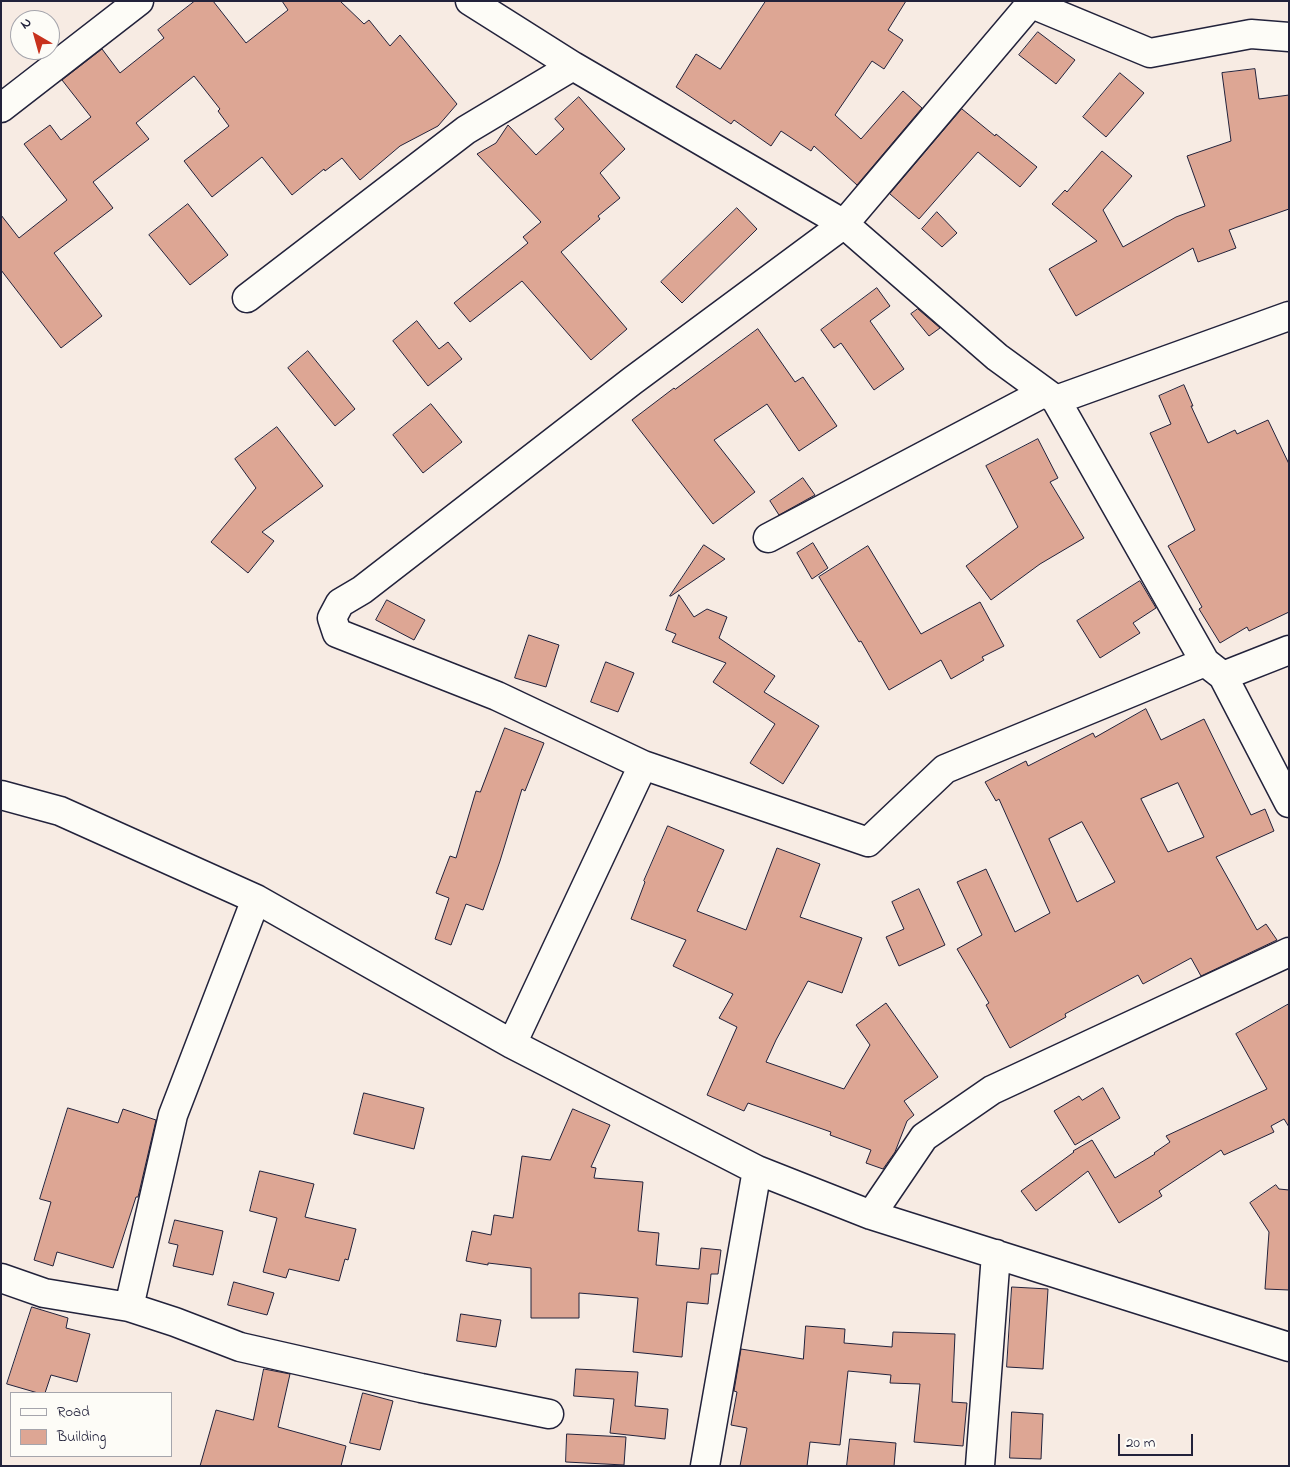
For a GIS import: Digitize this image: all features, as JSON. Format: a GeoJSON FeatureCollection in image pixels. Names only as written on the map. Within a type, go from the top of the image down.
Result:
{"type":"FeatureCollection","features":[{"type":"Feature","properties":{"kind":"street"},"geometry":{"type":"LineString","coordinates":[[1,108],[139,1]]}},
{"type":"Feature","properties":{"kind":"street"},"geometry":{"type":"LineString","coordinates":[[470,1],[573,66],[844,224],[996,357],[1050,396],[1214,669],[1289,802]]}},
{"type":"Feature","properties":{"kind":"street"},"geometry":{"type":"LineString","coordinates":[[1289,37],[1251,34],[1150,53],[1033,3],[844,224],[632,380],[362,590],[340,603],[332,618],[337,633],[497,696],[643,765],[868,842],[945,769],[1214,669],[1289,650]]}},
{"type":"Feature","properties":{"kind":"street"},"geometry":{"type":"LineString","coordinates":[[247,298],[466,130],[573,66]]}},
{"type":"Feature","properties":{"kind":"street"},"geometry":{"type":"LineString","coordinates":[[768,538],[1050,396],[1289,316]]}},
{"type":"Feature","properties":{"kind":"street"},"geometry":{"type":"LineString","coordinates":[[512,1044],[643,765]]}},
{"type":"Feature","properties":{"kind":"street"},"geometry":{"type":"LineString","coordinates":[[1,794],[60,811],[256,898],[512,1044],[757,1170],[871,1215],[1289,1347]]}},
{"type":"Feature","properties":{"kind":"street"},"geometry":{"type":"LineString","coordinates":[[129,1307],[173,1116],[256,898]]}},
{"type":"Feature","properties":{"kind":"street"},"geometry":{"type":"LineString","coordinates":[[871,1215],[924,1137],[992,1090],[1289,952]]}},
{"type":"Feature","properties":{"kind":"street"},"geometry":{"type":"LineString","coordinates":[[705,1466],[757,1170]]}},
{"type":"Feature","properties":{"kind":"street"},"geometry":{"type":"LineString","coordinates":[[980,1466],[996,1254]]}},
{"type":"Feature","properties":{"kind":"street"},"geometry":{"type":"LineString","coordinates":[[1,1278],[44,1293],[129,1307],[240,1346],[420,1388],[549,1414]]}},
{"type":"Feature","properties":{"kind":"building"},"geometry":{"type":"Polygon","coordinates":[[[195,1],[213,1],[246,43],[288,10],[282,1],[340,1],[364,24],[369,20],[390,46],[400,35],[457,104],[438,126],[400,146],[360,180],[342,158],[325,171],[324,169],[292,195],[262,157],[212,197],[184,161],[229,126],[218,111],[220,109],[194,76],[136,123],[149,139],[93,182],[113,208],[54,253],[102,316],[61,348],[1,270],[1,215],[19,238],[67,200],[24,144],[50,125],[61,140],[91,117],[62,80],[102,49],[120,73],[164,38],[158,30],[195,1]]]}},
{"type":"Feature","properties":{"kind":"building"},"geometry":{"type":"Polygon","coordinates":[[[766,1],[906,1],[888,30],[903,40],[884,69],[872,61],[835,115],[861,139],[903,91],[922,108],[857,185],[814,146],[811,151],[781,131],[771,146],[734,120],[731,124],[676,87],[696,54],[720,69],[766,1]]]}},
{"type":"Feature","properties":{"kind":"building"},"geometry":{"type":"Polygon","coordinates":[[[1038,32],[1075,60],[1056,84],[1019,55],[1038,32]]]}},
{"type":"Feature","properties":{"kind":"building"},"geometry":{"type":"Polygon","coordinates":[[[1255,69],[1259,99],[1289,95],[1289,209],[1229,230],[1236,248],[1198,262],[1193,248],[1076,316],[1049,269],[1097,241],[1052,204],[1065,190],[1067,192],[1102,151],[1132,176],[1103,210],[1123,247],[1176,217],[1205,206],[1187,156],[1231,141],[1222,73],[1255,69]]]}},
{"type":"Feature","properties":{"kind":"building"},"geometry":{"type":"Polygon","coordinates":[[[1120,73],[1144,93],[1106,137],[1083,117],[1120,73]]]}},
{"type":"Feature","properties":{"kind":"building"},"geometry":{"type":"Polygon","coordinates":[[[579,97],[625,149],[600,173],[620,198],[598,216],[600,219],[561,252],[627,329],[591,360],[522,281],[470,322],[454,303],[528,243],[523,237],[541,222],[477,154],[496,143],[508,125],[536,155],[564,129],[555,119],[579,97]]]}},
{"type":"Feature","properties":{"kind":"building"},"geometry":{"type":"Polygon","coordinates":[[[962,109],[1037,167],[1020,187],[978,152],[919,219],[890,194],[962,109]]]}},
{"type":"Feature","properties":{"kind":"building"},"geometry":{"type":"Polygon","coordinates":[[[188,204],[228,255],[190,285],[149,235],[188,204]]]}},
{"type":"Feature","properties":{"kind":"building"},"geometry":{"type":"Polygon","coordinates":[[[737,208],[757,229],[682,303],[661,282],[737,208]]]}},
{"type":"Feature","properties":{"kind":"building"},"geometry":{"type":"Polygon","coordinates":[[[937,212],[957,233],[942,247],[922,229],[937,212]]]}},
{"type":"Feature","properties":{"kind":"building"},"geometry":{"type":"Polygon","coordinates":[[[877,288],[890,306],[870,321],[904,369],[874,390],[841,343],[834,348],[821,330],[877,288]]]}},
{"type":"Feature","properties":{"kind":"building"},"geometry":{"type":"Polygon","coordinates":[[[918,309],[940,328],[929,336],[911,314],[918,309]]]}},
{"type":"Feature","properties":{"kind":"building"},"geometry":{"type":"Polygon","coordinates":[[[417,321],[439,349],[448,342],[462,359],[428,386],[393,341],[417,321]]]}},
{"type":"Feature","properties":{"kind":"building"},"geometry":{"type":"Polygon","coordinates":[[[758,329],[795,382],[803,377],[837,426],[799,451],[767,404],[714,440],[755,492],[713,524],[632,420],[758,329]]]}},
{"type":"Feature","properties":{"kind":"building"},"geometry":{"type":"Polygon","coordinates":[[[308,351],[355,409],[335,426],[288,368],[308,351]]]}},
{"type":"Feature","properties":{"kind":"building"},"geometry":{"type":"Polygon","coordinates":[[[1184,385],[1193,406],[1191,406],[1208,443],[1235,430],[1237,434],[1268,420],[1289,464],[1289,612],[1249,631],[1247,627],[1220,643],[1199,609],[1202,607],[1168,546],[1195,530],[1150,433],[1171,424],[1159,396],[1184,385]]]}},
{"type":"Feature","properties":{"kind":"building"},"geometry":{"type":"Polygon","coordinates":[[[431,404],[462,442],[423,473],[393,435],[431,404]]]}},
{"type":"Feature","properties":{"kind":"building"},"geometry":{"type":"Polygon","coordinates":[[[277,427],[323,486],[262,532],[274,541],[248,573],[211,542],[256,488],[235,459],[277,427]]]}},
{"type":"Feature","properties":{"kind":"building"},"geometry":{"type":"Polygon","coordinates":[[[1038,439],[1058,478],[1050,482],[1084,538],[1040,564],[991,600],[966,566],[1018,527],[986,466],[1038,439]]]}},
{"type":"Feature","properties":{"kind":"building"},"geometry":{"type":"Polygon","coordinates":[[[803,478],[815,495],[779,515],[770,501],[803,478]]]}},
{"type":"Feature","properties":{"kind":"building"},"geometry":{"type":"Polygon","coordinates":[[[813,543],[828,568],[812,579],[797,553],[813,543]]]}},
{"type":"Feature","properties":{"kind":"building"},"geometry":{"type":"Polygon","coordinates":[[[704,545],[725,559],[670,596],[704,545]]]}},
{"type":"Feature","properties":{"kind":"building"},"geometry":{"type":"Polygon","coordinates":[[[868,546],[921,634],[980,602],[1004,646],[982,657],[984,660],[951,679],[941,660],[889,690],[861,641],[859,642],[819,577],[868,546]]]}},
{"type":"Feature","properties":{"kind":"building"},"geometry":{"type":"Polygon","coordinates":[[[1140,581],[1156,608],[1133,623],[1140,633],[1100,658],[1077,621],[1140,581]]]}},
{"type":"Feature","properties":{"kind":"building"},"geometry":{"type":"Polygon","coordinates":[[[679,595],[694,617],[707,609],[727,617],[719,638],[775,676],[764,692],[819,726],[783,784],[750,763],[775,724],[713,682],[726,663],[672,642],[676,634],[666,630],[679,595]]]}},
{"type":"Feature","properties":{"kind":"building"},"geometry":{"type":"Polygon","coordinates":[[[387,600],[425,620],[414,640],[376,620],[387,600]]]}},
{"type":"Feature","properties":{"kind":"building"},"geometry":{"type":"Polygon","coordinates":[[[529,635],[559,645],[546,687],[515,678],[529,635]]]}},
{"type":"Feature","properties":{"kind":"building"},"geometry":{"type":"Polygon","coordinates":[[[606,662],[634,673],[618,712],[591,702],[606,662]]]}},
{"type":"Feature","properties":{"kind":"building"},"geometry":{"type":"Polygon","coordinates":[[[1146,709],[1161,740],[1204,719],[1251,815],[1265,809],[1274,831],[1216,857],[1257,930],[1266,924],[1277,940],[1201,976],[1191,958],[1143,984],[1138,975],[1065,1014],[1066,1017],[1010,1048],[986,1005],[989,1003],[957,949],[982,935],[957,882],[986,869],[1015,932],[1050,913],[999,799],[996,801],[985,782],[1026,761],[1028,766],[1093,733],[1095,737],[1146,709]],[[1178,783],[1141,799],[1168,852],[1204,837],[1178,783]],[[1082,822],[1049,839],[1077,902],[1115,882],[1082,822]]]}},
{"type":"Feature","properties":{"kind":"building"},"geometry":{"type":"Polygon","coordinates":[[[505,728],[544,743],[525,791],[522,789],[483,910],[466,904],[451,945],[435,939],[449,898],[436,893],[450,856],[456,858],[476,791],[480,792],[505,728]]]}},
{"type":"Feature","properties":{"kind":"building"},"geometry":{"type":"Polygon","coordinates":[[[668,826],[724,850],[697,911],[746,930],[777,848],[820,864],[800,917],[862,938],[842,993],[808,981],[766,1062],[844,1089],[870,1045],[856,1025],[886,1003],[938,1077],[904,1101],[914,1115],[907,1121],[895,1152],[883,1169],[866,1163],[871,1150],[830,1135],[831,1132],[748,1103],[744,1111],[707,1095],[737,1027],[719,1018],[733,994],[673,966],[686,940],[631,919],[644,881],[668,826]]]}},
{"type":"Feature","properties":{"kind":"building"},"geometry":{"type":"Polygon","coordinates":[[[919,889],[945,945],[899,966],[886,937],[904,929],[892,902],[919,889]]]}},
{"type":"Feature","properties":{"kind":"building"},"geometry":{"type":"Polygon","coordinates":[[[1289,1004],[1289,1127],[1284,1119],[1271,1126],[1274,1132],[1224,1155],[1221,1150],[1159,1191],[1162,1196],[1119,1223],[1088,1171],[1036,1211],[1021,1191],[1073,1151],[1092,1140],[1115,1178],[1155,1154],[1170,1142],[1166,1136],[1267,1089],[1236,1034],[1289,1004]]]}},
{"type":"Feature","properties":{"kind":"building"},"geometry":{"type":"Polygon","coordinates":[[[1103,1088],[1120,1118],[1075,1145],[1054,1111],[1079,1096],[1082,1100],[1103,1088]]]}},
{"type":"Feature","properties":{"kind":"building"},"geometry":{"type":"Polygon","coordinates":[[[364,1093],[424,1108],[414,1149],[354,1134],[364,1093]]]}},
{"type":"Feature","properties":{"kind":"building"},"geometry":{"type":"Polygon","coordinates":[[[68,1108],[118,1123],[123,1109],[156,1120],[138,1197],[136,1197],[113,1268],[57,1252],[53,1266],[34,1260],[51,1202],[40,1199],[68,1108]]]}},
{"type":"Feature","properties":{"kind":"building"},"geometry":{"type":"Polygon","coordinates":[[[573,1109],[610,1125],[591,1167],[596,1168],[594,1178],[643,1182],[638,1231],[659,1233],[656,1265],[699,1269],[701,1248],[721,1250],[718,1274],[711,1274],[708,1304],[687,1302],[682,1357],[633,1352],[638,1298],[579,1293],[579,1318],[531,1318],[531,1268],[488,1263],[488,1265],[466,1261],[472,1231],[491,1235],[494,1215],[513,1218],[522,1156],[550,1160],[573,1109]]]}},
{"type":"Feature","properties":{"kind":"building"},"geometry":{"type":"Polygon","coordinates":[[[260,1171],[314,1184],[305,1217],[356,1229],[348,1260],[345,1259],[339,1281],[289,1269],[286,1278],[263,1272],[277,1218],[250,1211],[260,1171]]]}},
{"type":"Feature","properties":{"kind":"building"},"geometry":{"type":"Polygon","coordinates":[[[1276,1185],[1279,1189],[1289,1190],[1289,1290],[1265,1289],[1269,1232],[1250,1203],[1276,1185]]]}},
{"type":"Feature","properties":{"kind":"building"},"geometry":{"type":"Polygon","coordinates":[[[175,1220],[223,1231],[213,1275],[173,1266],[178,1245],[169,1243],[175,1220]]]}},
{"type":"Feature","properties":{"kind":"building"},"geometry":{"type":"Polygon","coordinates":[[[234,1282],[274,1293],[267,1315],[228,1305],[234,1282]]]}},
{"type":"Feature","properties":{"kind":"building"},"geometry":{"type":"Polygon","coordinates":[[[1012,1287],[1048,1289],[1043,1369],[1007,1367],[1012,1287]]]}},
{"type":"Feature","properties":{"kind":"building"},"geometry":{"type":"Polygon","coordinates":[[[32,1307],[68,1318],[66,1328],[90,1334],[77,1382],[51,1375],[45,1392],[35,1392],[7,1384],[32,1307]]]}},
{"type":"Feature","properties":{"kind":"building"},"geometry":{"type":"Polygon","coordinates":[[[461,1314],[501,1320],[496,1347],[457,1341],[461,1314]]]}},
{"type":"Feature","properties":{"kind":"building"},"geometry":{"type":"Polygon","coordinates":[[[806,1326],[845,1329],[844,1343],[892,1347],[893,1332],[955,1334],[952,1402],[967,1403],[963,1446],[914,1442],[920,1384],[890,1383],[891,1375],[848,1371],[840,1445],[810,1442],[807,1466],[740,1466],[747,1428],[731,1425],[737,1392],[734,1391],[741,1349],[803,1359],[806,1326]]]}},
{"type":"Feature","properties":{"kind":"building"},"geometry":{"type":"Polygon","coordinates":[[[264,1369],[290,1374],[278,1427],[346,1446],[341,1466],[200,1466],[216,1410],[253,1420],[264,1369]]]}},
{"type":"Feature","properties":{"kind":"building"},"geometry":{"type":"Polygon","coordinates":[[[576,1369],[638,1372],[635,1406],[668,1409],[665,1439],[610,1433],[614,1399],[574,1396],[576,1369]]]}},
{"type":"Feature","properties":{"kind":"building"},"geometry":{"type":"Polygon","coordinates":[[[363,1393],[393,1401],[380,1450],[350,1443],[363,1393]]]}},
{"type":"Feature","properties":{"kind":"building"},"geometry":{"type":"Polygon","coordinates":[[[1012,1412],[1043,1414],[1041,1459],[1010,1458],[1012,1412]]]}},
{"type":"Feature","properties":{"kind":"building"},"geometry":{"type":"Polygon","coordinates":[[[567,1434],[626,1437],[624,1465],[566,1462],[567,1434]]]}},
{"type":"Feature","properties":{"kind":"building"},"geometry":{"type":"Polygon","coordinates":[[[850,1439],[896,1443],[894,1466],[847,1466],[850,1439]]]}}]}
